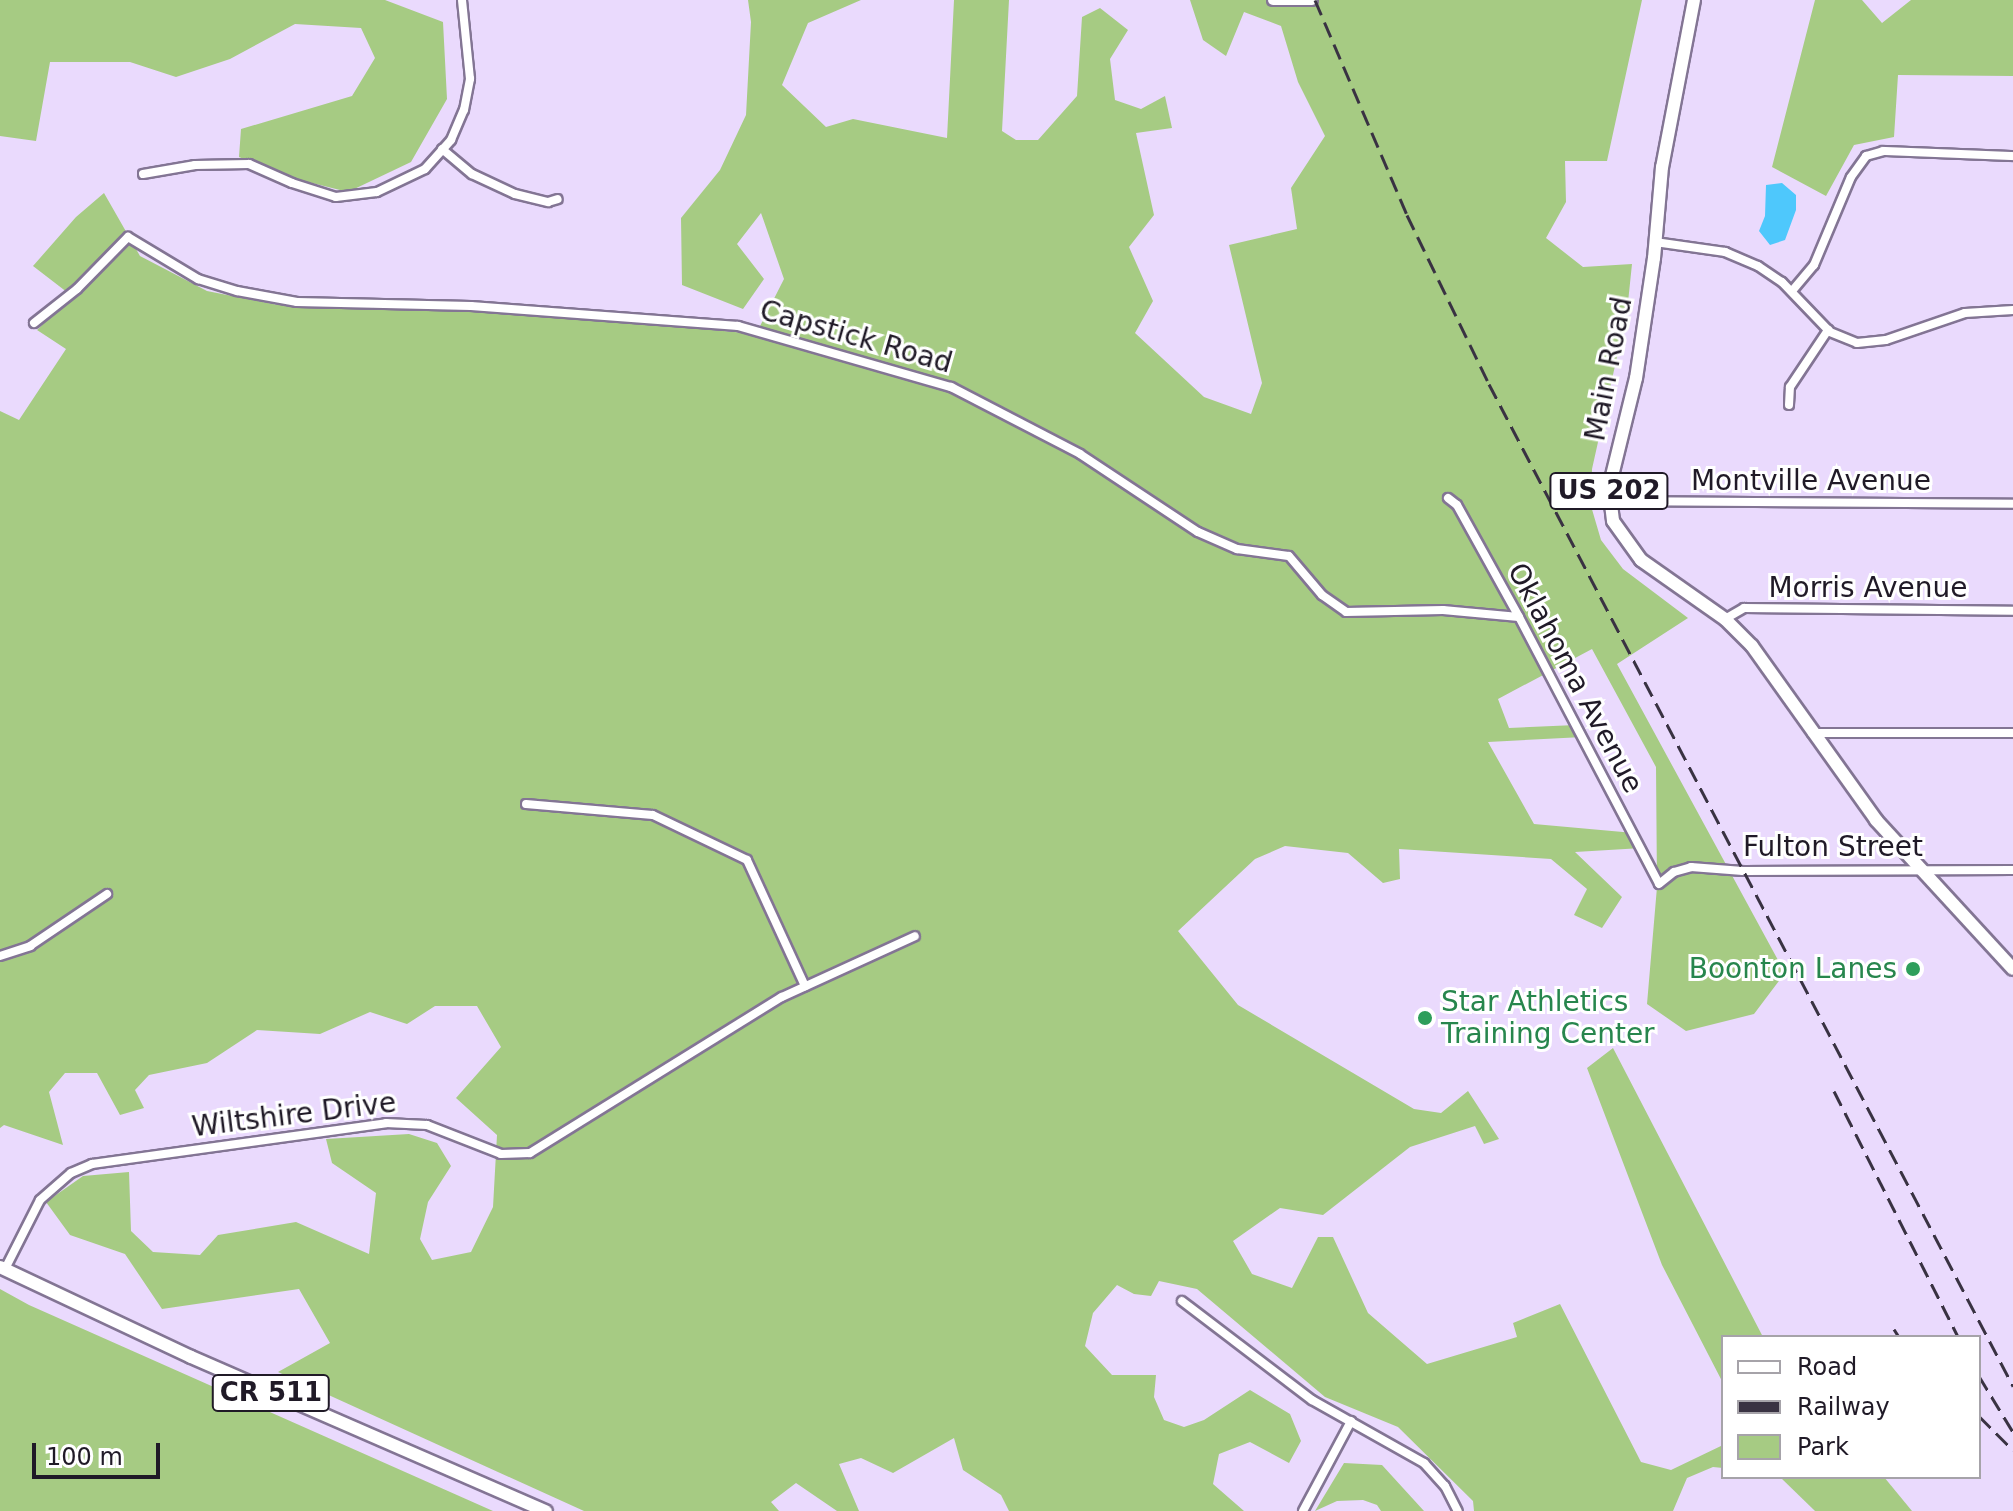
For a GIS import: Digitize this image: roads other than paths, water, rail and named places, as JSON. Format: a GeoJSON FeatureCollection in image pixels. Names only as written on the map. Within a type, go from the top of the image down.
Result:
{"type":"FeatureCollection","features":[{"type":"Feature","properties":{"kind":"main road","name":"Main Road"},"geometry":{"type":"LineString","coordinates":[[1609,501],[1638,364],[1662,167],[1694,0]]}},
{"type":"Feature","properties":{"kind":"main road","name":"US 202"},"geometry":{"type":"LineString","coordinates":[[1609,501],[1617,530],[1641,560],[1725,619],[1752,646],[1859,798],[1919,869],[2013,969]]}},
{"type":"Feature","properties":{"kind":"main road","name":"CR 511"},"geometry":{"type":"LineString","coordinates":[[2,1268],[203,1363],[546,1511]]}},
{"type":"Feature","properties":{"kind":"street"},"geometry":{"type":"LineString","coordinates":[[143,174],[195,165],[249,164],[336,197],[377,192],[425,169],[451,140],[464,110],[470,79],[462,0]]}},
{"type":"Feature","properties":{"kind":"street"},"geometry":{"type":"LineString","coordinates":[[1273,0],[1312,0]]}},
{"type":"Feature","properties":{"kind":"street"},"geometry":{"type":"LineString","coordinates":[[442,149],[472,174],[515,194],[548,202],[558,199]]}},
{"type":"Feature","properties":{"kind":"street"},"geometry":{"type":"LineString","coordinates":[[1792,291],[1814,265],[1851,177],[1866,156],[1883,151],[2013,156]]}},
{"type":"Feature","properties":{"kind":"street","name":"Capstick Road"},"geometry":{"type":"LineString","coordinates":[[34,323],[77,289],[128,237],[198,279],[283,300],[326,305],[471,306],[692,320],[767,333],[951,387],[1020,420],[1080,454],[1198,532],[1237,549],[1289,556],[1322,595],[1346,612],[1443,610],[1519,617]]}},
{"type":"Feature","properties":{"kind":"street"},"geometry":{"type":"LineString","coordinates":[[1655,242],[1701,247],[1742,258],[1772,275],[1792,291],[1828,330],[1851,342],[1874,343],[1948,317],[2013,310]]}},
{"type":"Feature","properties":{"kind":"street"},"geometry":{"type":"LineString","coordinates":[[1789,405],[1790,387],[1828,330]]}},
{"type":"Feature","properties":{"kind":"street","name":"Oklahoma Avenue"},"geometry":{"type":"LineString","coordinates":[[1448,498],[1457,505],[1519,617],[1659,884]]}},
{"type":"Feature","properties":{"kind":"street","name":"Montville Avenue"},"geometry":{"type":"LineString","coordinates":[[1609,501],[2013,504]]}},
{"type":"Feature","properties":{"kind":"street","name":"Morris Avenue"},"geometry":{"type":"LineString","coordinates":[[1725,619],[1744,608],[2013,611]]}},
{"type":"Feature","properties":{"kind":"street"},"geometry":{"type":"LineString","coordinates":[[1811,733],[2013,733]]}},
{"type":"Feature","properties":{"kind":"street"},"geometry":{"type":"LineString","coordinates":[[526,804],[653,815],[747,860],[805,986]]}},
{"type":"Feature","properties":{"kind":"street","name":"Fulton Street"},"geometry":{"type":"LineString","coordinates":[[1659,884],[1674,872],[1691,867],[1743,871],[2013,870]]}},
{"type":"Feature","properties":{"kind":"street"},"geometry":{"type":"LineString","coordinates":[[0,956],[30,946],[107,894]]}},
{"type":"Feature","properties":{"kind":"street","name":"Wiltshire Drive"},"geometry":{"type":"LineString","coordinates":[[2,1268],[40,1200],[56,1183],[81,1167],[386,1123],[427,1125],[501,1154],[530,1153],[782,997],[915,936]]}},
{"type":"Feature","properties":{"kind":"street"},"geometry":{"type":"LineString","coordinates":[[1182,1301],[1312,1400],[1424,1463],[1445,1486],[1458,1511]]}},
{"type":"Feature","properties":{"kind":"street"},"geometry":{"type":"LineString","coordinates":[[1303,1511],[1351,1421]]}},
{"type":"Feature","properties":{"kind":"water"},"geometry":{"type":"Polygon","coordinates":[[[1782,183],[1796,195],[1796,210],[1785,240],[1770,245],[1759,231],[1765,216],[1766,185],[1782,183]]]}},
{"type":"Feature","properties":{"kind":"railway"},"geometry":{"type":"LineString","coordinates":[[1315,0],[1407,215],[1489,384],[2013,1386]]}},
{"type":"Feature","properties":{"kind":"railway"},"geometry":{"type":"LineString","coordinates":[[1834,1091],[1957,1335]]}},
{"type":"Feature","properties":{"kind":"railway"},"geometry":{"type":"LineString","coordinates":[[1894,1329],[1898,1335]]}},
{"type":"Feature","properties":{"kind":"railway"},"geometry":{"type":"LineString","coordinates":[[1981,1379],[2013,1432]]}},
{"type":"Feature","properties":{"kind":"railway"},"geometry":{"type":"LineString","coordinates":[[1981,1418],[2013,1450]]}},
{"type":"Feature","properties":{"kind":"place","name":"Boonton Lanes"},"geometry":{"type":"Point","coordinates":[1913,969]}},
{"type":"Feature","properties":{"kind":"place","name":"Star Athletics Training Center"},"geometry":{"type":"Point","coordinates":[1425,1018]}}]}
